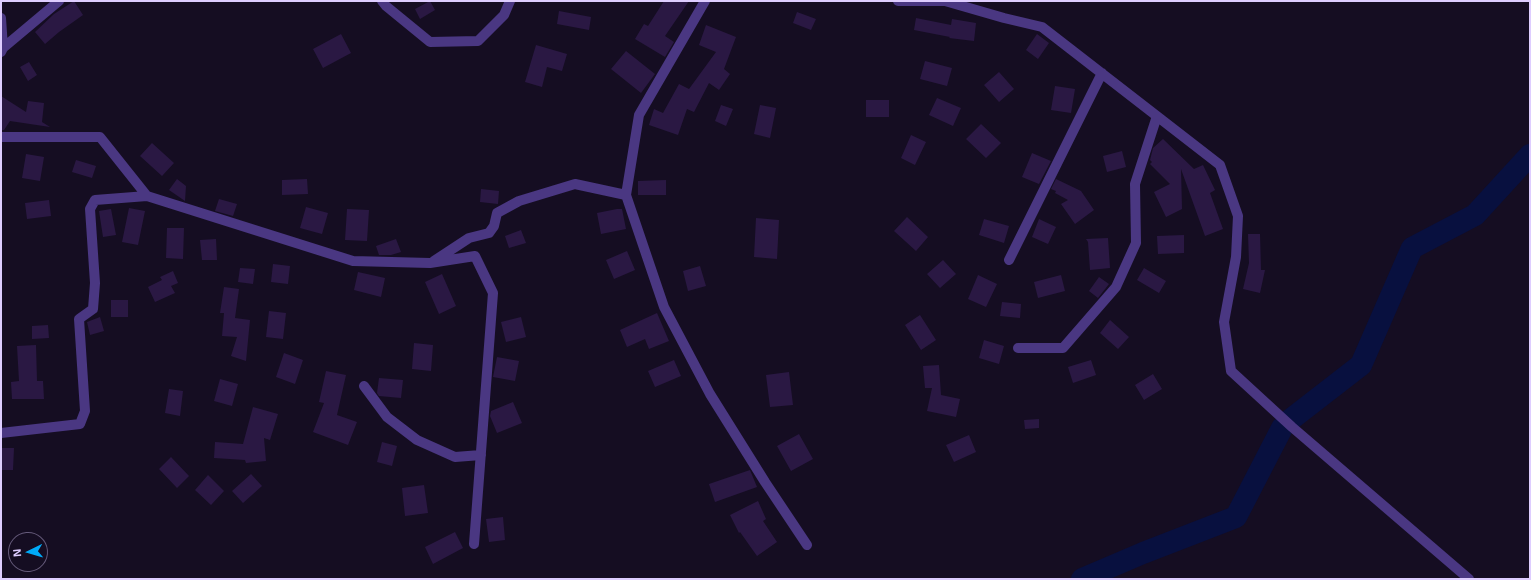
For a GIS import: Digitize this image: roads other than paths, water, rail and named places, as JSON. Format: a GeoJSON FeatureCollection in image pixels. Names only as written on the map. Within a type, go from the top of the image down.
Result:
{"type":"FeatureCollection","features":[{"type":"Feature","properties":{"kind":"street"},"geometry":{"type":"LineString","coordinates":[[2,50],[59,1]]}},
{"type":"Feature","properties":{"kind":"street"},"geometry":{"type":"LineString","coordinates":[[382,1],[386,6],[430,42],[478,41],[504,15],[510,1]]}},
{"type":"Feature","properties":{"kind":"street"},"geometry":{"type":"LineString","coordinates":[[705,1],[639,115],[626,195],[664,307],[710,394],[764,482],[808,546]]}},
{"type":"Feature","properties":{"kind":"street"},"geometry":{"type":"LineString","coordinates":[[898,1],[945,1],[1042,27],[1220,165],[1238,216],[1236,257],[1224,322],[1231,371],[1292,427],[1467,578]]}},
{"type":"Feature","properties":{"kind":"street"},"geometry":{"type":"LineString","coordinates":[[1,18],[2,50]]}},
{"type":"Feature","properties":{"kind":"street"},"geometry":{"type":"LineString","coordinates":[[1009,260],[1102,73]]}},
{"type":"Feature","properties":{"kind":"street"},"geometry":{"type":"LineString","coordinates":[[1018,348],[1063,348],[1116,287],[1136,243],[1135,184],[1157,116]]}},
{"type":"Feature","properties":{"kind":"street"},"geometry":{"type":"LineString","coordinates":[[1,137],[100,137],[147,196]]}},
{"type":"Feature","properties":{"kind":"street"},"geometry":{"type":"LineString","coordinates":[[430,263],[469,238],[489,233],[494,226],[497,213],[519,201],[575,184],[626,195]]}},
{"type":"Feature","properties":{"kind":"street"},"geometry":{"type":"LineString","coordinates":[[1,433],[80,424],[85,411],[79,319],[93,309],[95,283],[90,209],[95,200],[147,196],[353,261],[430,263],[475,256],[493,293],[474,544]]}},
{"type":"Feature","properties":{"kind":"street"},"geometry":{"type":"LineString","coordinates":[[364,386],[387,417],[417,440],[455,457],[481,455]]}},
{"type":"Feature","properties":{"kind":"waterway"},"geometry":{"type":"LineString","coordinates":[[1290,420],[1361,365],[1412,248],[1475,215],[1530,155]]}},
{"type":"Feature","properties":{"kind":"waterway"},"geometry":{"type":"LineString","coordinates":[[1082,579],[1143,553],[1236,517],[1282,428]]}}]}
